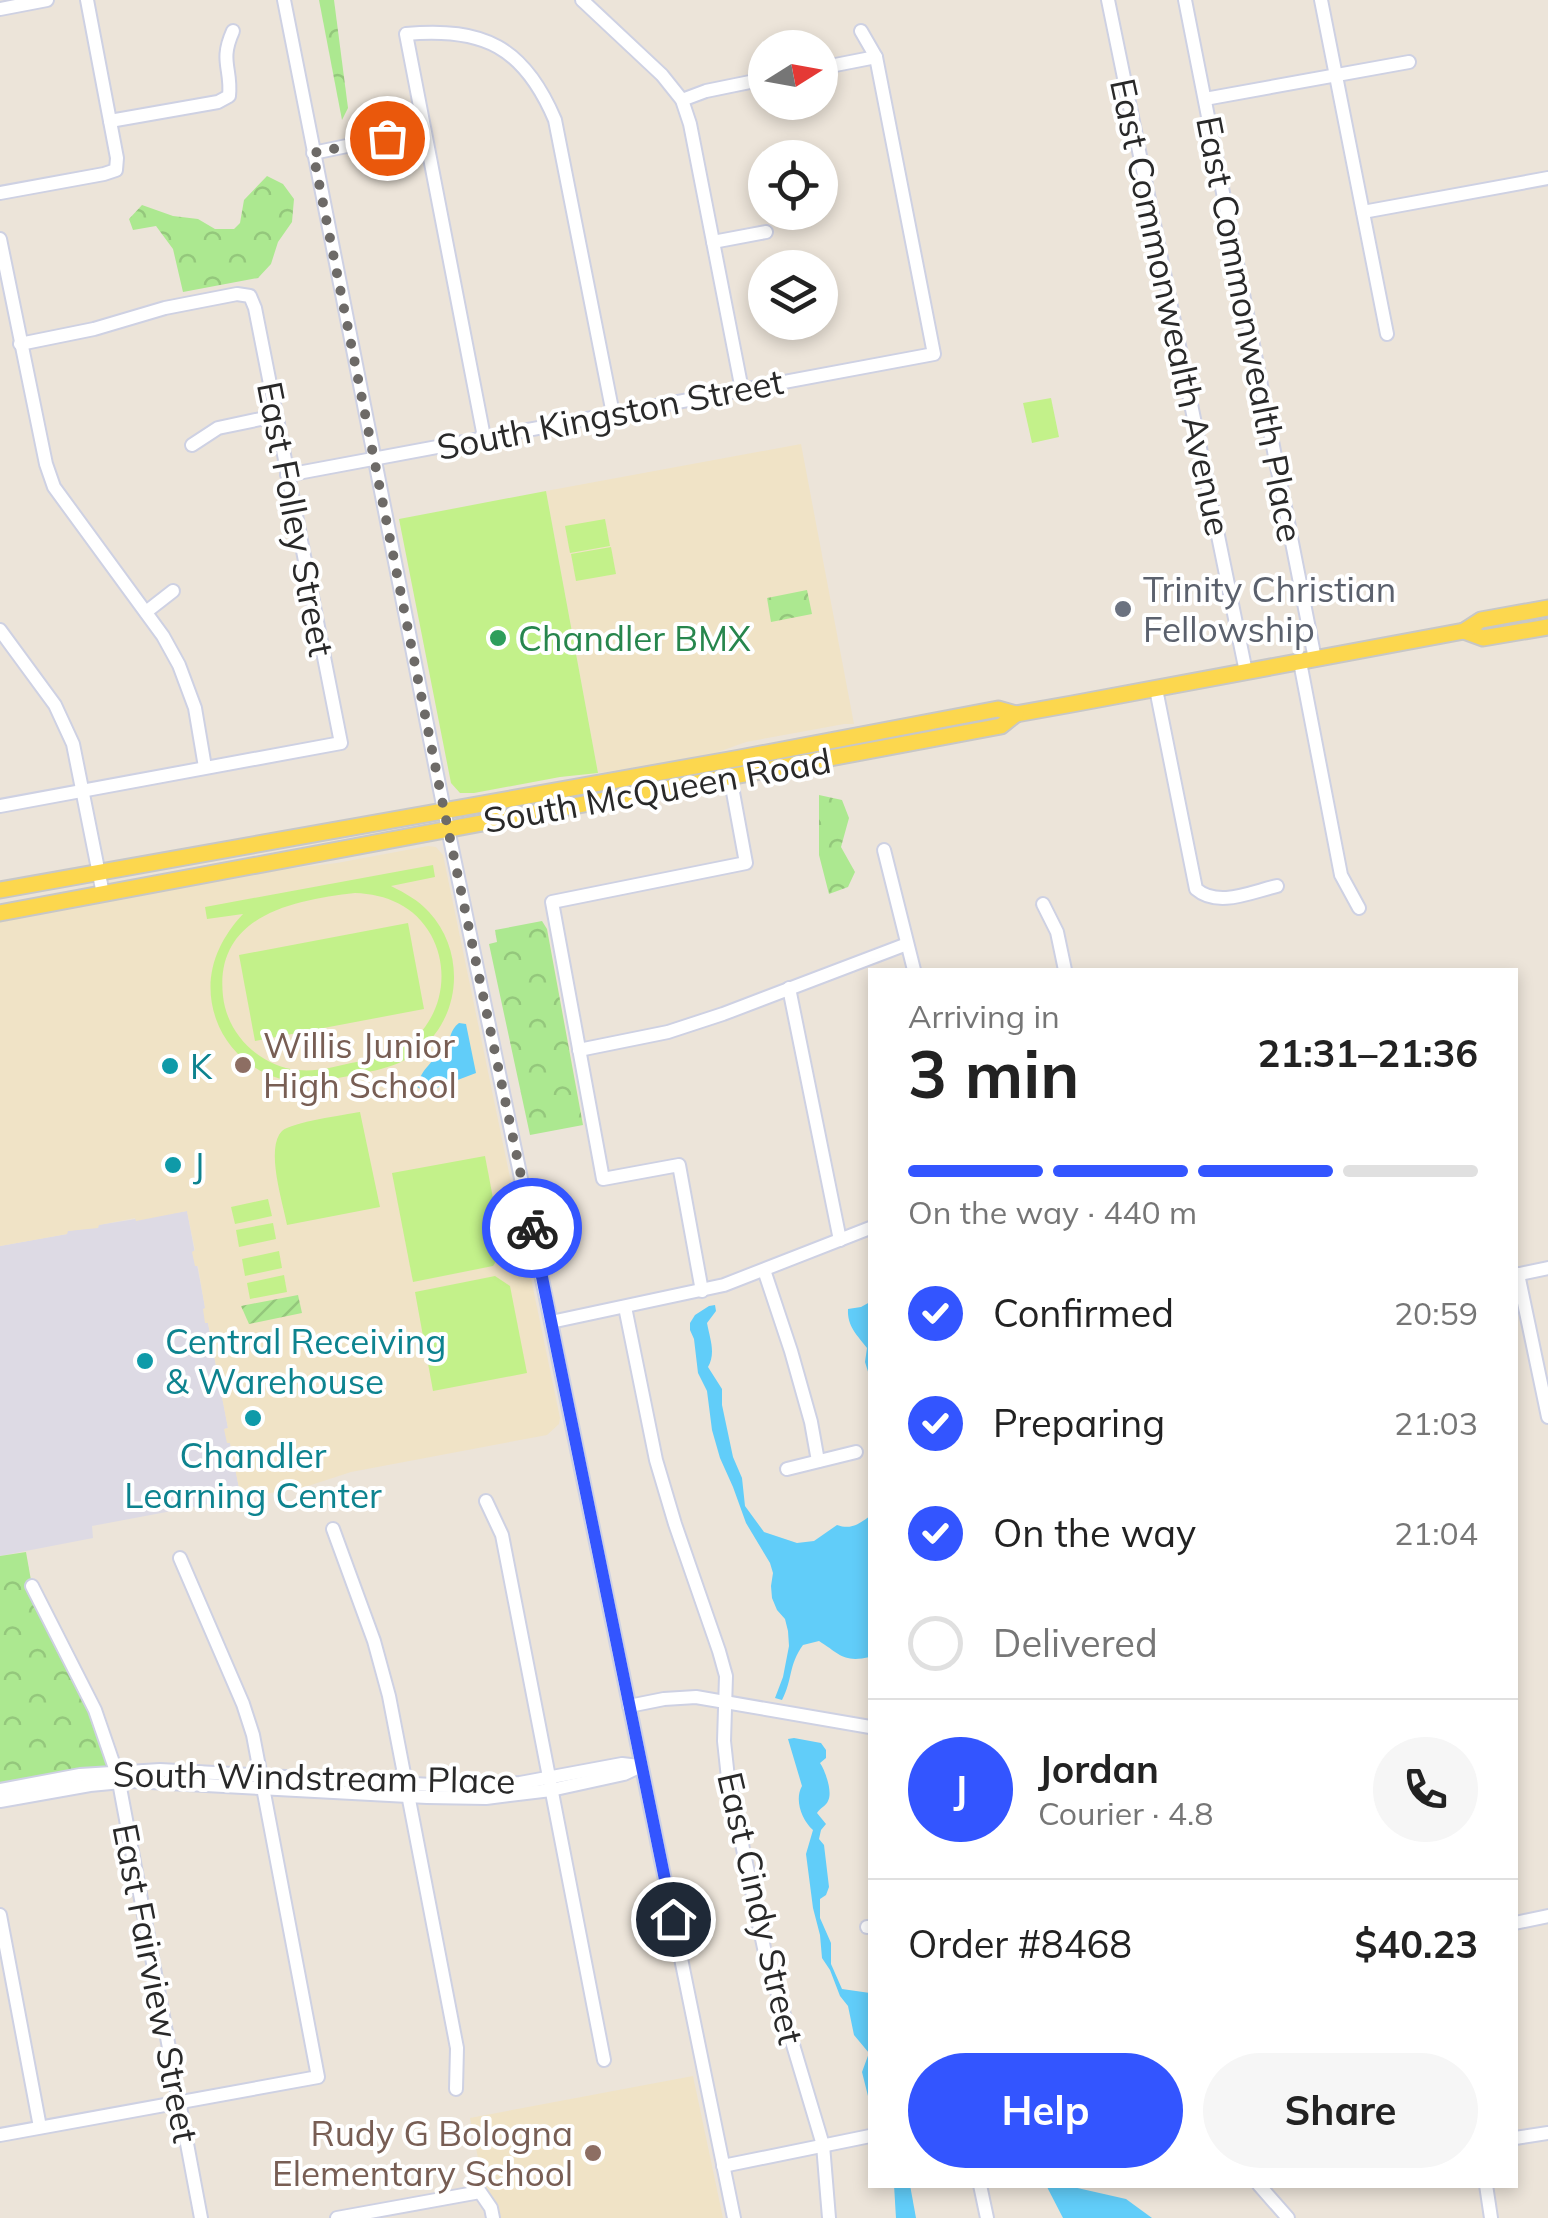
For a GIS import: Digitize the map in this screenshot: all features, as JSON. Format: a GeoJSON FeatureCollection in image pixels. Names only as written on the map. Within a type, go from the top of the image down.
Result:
{"type":"FeatureCollection","features":[{"type":"Feature","properties":{"kind":"main road"},"geometry":{"type":"LineString","coordinates":[[1464,631],[1481,620],[1548,608]]}},
{"type":"Feature","properties":{"kind":"main road"},"geometry":{"type":"LineString","coordinates":[[1464,631],[1484,638],[1548,627]]}},
{"type":"Feature","properties":{"kind":"main road","name":"South McQueen Road"},"geometry":{"type":"LineString","coordinates":[[0,890],[444,810],[1001,726],[1016,714],[1464,631]]}},
{"type":"Feature","properties":{"kind":"main road","name":"South McQueen Road"},"geometry":{"type":"LineString","coordinates":[[0,913],[448,828],[729,768]]}},
{"type":"Feature","properties":{"kind":"street"},"geometry":{"type":"LineString","coordinates":[[0,9],[47,0]]}},
{"type":"Feature","properties":{"kind":"street"},"geometry":{"type":"LineString","coordinates":[[0,194],[116,170],[117,158],[87,0]]}},
{"type":"Feature","properties":{"kind":"street"},"geometry":{"type":"LineString","coordinates":[[284,0],[444,810],[734,2218]]}},
{"type":"Feature","properties":{"kind":"street"},"geometry":{"type":"LineString","coordinates":[[582,0],[662,75],[682,100],[742,390]]}},
{"type":"Feature","properties":{"kind":"street","name":"East Commonwealth Avenue"},"geometry":{"type":"LineString","coordinates":[[1108,0],[1246,672]]}},
{"type":"Feature","properties":{"kind":"street","name":"East Commonwealth Place"},"geometry":{"type":"LineString","coordinates":[[1186,0],[1308,660],[1341,875],[1359,908]]}},
{"type":"Feature","properties":{"kind":"street"},"geometry":{"type":"LineString","coordinates":[[1320,0],[1387,334]]}},
{"type":"Feature","properties":{"kind":"street"},"geometry":{"type":"LineString","coordinates":[[110,121],[218,102],[230,96],[225,58],[233,31]]}},
{"type":"Feature","properties":{"kind":"street"},"geometry":{"type":"LineString","coordinates":[[838,64],[876,57],[861,31]]}},
{"type":"Feature","properties":{"kind":"street"},"geometry":{"type":"LineString","coordinates":[[484,438],[406,34],[456,32],[480,38],[505,51],[526,69],[545,96],[554,120],[613,414]]}},
{"type":"Feature","properties":{"kind":"street","name":"South Kingston Street"},"geometry":{"type":"LineString","coordinates":[[287,475],[934,354],[876,57]]}},
{"type":"Feature","properties":{"kind":"street"},"geometry":{"type":"LineString","coordinates":[[1205,99],[1409,62]]}},
{"type":"Feature","properties":{"kind":"street"},"geometry":{"type":"LineString","coordinates":[[682,100],[748,82]]}},
{"type":"Feature","properties":{"kind":"street"},"geometry":{"type":"LineString","coordinates":[[313,153],[424,130]]}},
{"type":"Feature","properties":{"kind":"street"},"geometry":{"type":"LineString","coordinates":[[1363,212],[1548,178]]}},
{"type":"Feature","properties":{"kind":"street"},"geometry":{"type":"LineString","coordinates":[[712,242],[766,232]]}},
{"type":"Feature","properties":{"kind":"street"},"geometry":{"type":"LineString","coordinates":[[0,239],[3,272],[54,488],[163,636],[195,708],[205,766],[0,806]]}},
{"type":"Feature","properties":{"kind":"street","name":"East Folley Street"},"geometry":{"type":"LineString","coordinates":[[20,344],[237,294],[250,296],[256,308],[341,743],[205,766]]}},
{"type":"Feature","properties":{"kind":"street"},"geometry":{"type":"LineString","coordinates":[[192,445],[218,428],[275,416]]}},
{"type":"Feature","properties":{"kind":"street"},"geometry":{"type":"LineString","coordinates":[[146,612],[173,592]]}},
{"type":"Feature","properties":{"kind":"street"},"geometry":{"type":"LineString","coordinates":[[0,630],[55,705],[73,744],[103,894]]}},
{"type":"Feature","properties":{"kind":"street"},"geometry":{"type":"LineString","coordinates":[[1156,688],[1196,889],[1216,900],[1277,886]]}},
{"type":"Feature","properties":{"kind":"street"},"geometry":{"type":"LineString","coordinates":[[702,1291],[679,1165],[603,1179],[552,902],[746,863],[729,768]]}},
{"type":"Feature","properties":{"kind":"street"},"geometry":{"type":"LineString","coordinates":[[884,850],[913,968]]}},
{"type":"Feature","properties":{"kind":"street"},"geometry":{"type":"LineString","coordinates":[[1043,904],[1057,932],[1065,968]]}},
{"type":"Feature","properties":{"kind":"street"},"geometry":{"type":"LineString","coordinates":[[579,1050],[668,1032],[907,944]]}},
{"type":"Feature","properties":{"kind":"street"},"geometry":{"type":"LineString","coordinates":[[789,988],[840,1240]]}},
{"type":"Feature","properties":{"kind":"street"},"geometry":{"type":"LineString","coordinates":[[552,1322],[702,1291],[868,1229]]}},
{"type":"Feature","properties":{"kind":"street"},"geometry":{"type":"LineString","coordinates":[[1518,1274],[1548,1268]]}},
{"type":"Feature","properties":{"kind":"street"},"geometry":{"type":"LineString","coordinates":[[764,1270],[811,1422],[818,1461]]}},
{"type":"Feature","properties":{"kind":"street"},"geometry":{"type":"LineString","coordinates":[[1518,1279],[1548,1417]]}},
{"type":"Feature","properties":{"kind":"street","name":"East Cindy Street"},"geometry":{"type":"LineString","coordinates":[[625,1307],[656,1460],[726,1676],[724,1741],[728,1778],[764,1948],[823,2145],[828,2218]]}},
{"type":"Feature","properties":{"kind":"street"},"geometry":{"type":"LineString","coordinates":[[787,1469],[856,1452]]}},
{"type":"Feature","properties":{"kind":"street"},"geometry":{"type":"LineString","coordinates":[[486,1501],[502,1535],[604,2060]]}},
{"type":"Feature","properties":{"kind":"street"},"geometry":{"type":"LineString","coordinates":[[333,1529],[374,1640],[389,1696],[457,2048],[456,2089]]}},
{"type":"Feature","properties":{"kind":"street"},"geometry":{"type":"LineString","coordinates":[[0,2135],[318,2076],[253,1735],[180,1558]]}},
{"type":"Feature","properties":{"kind":"street","name":"East Fairview Street"},"geometry":{"type":"LineString","coordinates":[[32,1586],[95,1710],[118,1777],[201,2218]]}},
{"type":"Feature","properties":{"kind":"street"},"geometry":{"type":"LineString","coordinates":[[629,1706],[696,1696],[868,1727]]}},
{"type":"Feature","properties":{"kind":"street","name":"South Windstream Place"},"geometry":{"type":"LineString","coordinates":[[0,1801],[160,1770],[262,1782],[486,1798],[624,1774],[641,1766]]}},
{"type":"Feature","properties":{"kind":"street","name":"South Windstream Place"},"geometry":{"type":"LineString","coordinates":[[0,1790],[51,1780],[118,1777]]}},
{"type":"Feature","properties":{"kind":"street"},"geometry":{"type":"LineString","coordinates":[[0,1915],[40,2127]]}},
{"type":"Feature","properties":{"kind":"street"},"geometry":{"type":"LineString","coordinates":[[1518,1922],[1548,1916]]}},
{"type":"Feature","properties":{"kind":"street"},"geometry":{"type":"LineString","coordinates":[[1518,2138],[1548,2133]]}},
{"type":"Feature","properties":{"kind":"street"},"geometry":{"type":"LineString","coordinates":[[723,2166],[868,2136]]}},
{"type":"Feature","properties":{"kind":"street"},"geometry":{"type":"LineString","coordinates":[[981,2188],[987,2218]]}},
{"type":"Feature","properties":{"kind":"street"},"geometry":{"type":"LineString","coordinates":[[1261,2188],[1288,2218]]}},
{"type":"Feature","properties":{"kind":"street"},"geometry":{"type":"LineString","coordinates":[[1487,2188],[1492,2218]]}},
{"type":"Feature","properties":{"kind":"street"},"geometry":{"type":"LineString","coordinates":[[337,2218],[480,2192],[494,2218]]}},
{"type":"Feature","properties":{"kind":"shaded area"},"geometry":{"type":"Polygon","coordinates":[[[801,444],[854,724],[746,742],[704,757],[598,773],[546,491],[801,444]]]}},
{"type":"Feature","properties":{"kind":"shaded area","name":"Willis Junior High School"},"geometry":{"type":"Polygon","coordinates":[[[436,847],[443,855],[559,1424],[547,1435],[351,1472],[305,1487],[241,1498],[224,1429],[228,1428],[214,1372],[217,1371],[187,1211],[0,1246],[0,919],[244,874],[337,863],[436,847]]]}},
{"type":"Feature","properties":{"kind":"shaded area"},"geometry":{"type":"Polygon","coordinates":[[[187,1211],[217,1371],[216,1386],[220,1386],[228,1428],[225,1429],[241,1498],[92,1526],[93,1538],[0,1556],[0,1246],[187,1211]]]}},
{"type":"Feature","properties":{"kind":"shaded area","name":"Rudy G Bologna Elementary School"},"geometry":{"type":"Polygon","coordinates":[[[693,2076],[723,2218],[500,2218],[497,2204],[484,2188],[470,2118],[693,2076]]]}},
{"type":"Feature","properties":{"kind":"green space"},"geometry":{"type":"Polygon","coordinates":[[[319,0],[334,0],[348,108],[342,120],[319,0]]]}},
{"type":"Feature","properties":{"kind":"green space"},"geometry":{"type":"Polygon","coordinates":[[[267,176],[283,184],[294,199],[292,222],[278,242],[271,264],[258,278],[183,292],[173,249],[156,226],[133,230],[129,219],[142,205],[173,216],[198,219],[215,229],[234,229],[240,223],[244,200],[267,176]]]}},
{"type":"Feature","properties":{"kind":"green space"},"geometry":{"type":"Polygon","coordinates":[[[1051,398],[1059,437],[1032,443],[1023,403],[1051,398]]]}},
{"type":"Feature","properties":{"kind":"green space","name":"Chandler BMX"},"geometry":{"type":"Polygon","coordinates":[[[546,491],[598,773],[460,793],[451,783],[399,519],[546,491]]]}},
{"type":"Feature","properties":{"kind":"green space"},"geometry":{"type":"Polygon","coordinates":[[[605,519],[610,546],[570,553],[565,526],[605,519]]]}},
{"type":"Feature","properties":{"kind":"green space"},"geometry":{"type":"Polygon","coordinates":[[[611,547],[616,574],[576,581],[571,554],[611,547]]]}},
{"type":"Feature","properties":{"kind":"green space"},"geometry":{"type":"Polygon","coordinates":[[[807,590],[812,614],[771,622],[767,598],[807,590]]]}},
{"type":"Feature","properties":{"kind":"green space"},"geometry":{"type":"Polygon","coordinates":[[[819,795],[842,800],[849,818],[841,847],[855,872],[848,887],[829,894],[819,855],[819,795]]]}},
{"type":"Feature","properties":{"kind":"green space"},"geometry":{"type":"Polygon","coordinates":[[[433,865],[435,877],[391,886],[429,912],[449,945],[454,982],[445,1018],[421,1049],[391,1066],[312,1082],[267,1074],[253,1067],[231,1046],[212,1004],[214,962],[225,937],[243,914],[207,919],[205,907],[433,865]],[[367,894],[331,896],[284,907],[245,930],[231,947],[224,969],[226,1010],[238,1035],[258,1055],[284,1067],[325,1069],[390,1054],[422,1031],[438,1001],[438,951],[417,916],[388,899],[367,894]]]}},
{"type":"Feature","properties":{"kind":"green space"},"geometry":{"type":"Polygon","coordinates":[[[542,921],[547,929],[583,1125],[530,1135],[489,944],[497,942],[495,930],[542,921]]]}},
{"type":"Feature","properties":{"kind":"green space"},"geometry":{"type":"Polygon","coordinates":[[[408,923],[424,1009],[255,1041],[239,955],[408,923]]]}},
{"type":"Feature","properties":{"kind":"green space"},"geometry":{"type":"Polygon","coordinates":[[[360,1112],[380,1207],[287,1225],[275,1162],[277,1139],[282,1131],[360,1112]]]}},
{"type":"Feature","properties":{"kind":"green space"},"geometry":{"type":"Polygon","coordinates":[[[485,1156],[503,1251],[493,1266],[413,1282],[392,1173],[485,1156]]]}},
{"type":"Feature","properties":{"kind":"green space"},"geometry":{"type":"Polygon","coordinates":[[[268,1199],[272,1216],[235,1224],[231,1207],[268,1199]]]}},
{"type":"Feature","properties":{"kind":"green space"},"geometry":{"type":"Polygon","coordinates":[[[273,1223],[276,1239],[239,1247],[236,1230],[273,1223]]]}},
{"type":"Feature","properties":{"kind":"green space"},"geometry":{"type":"Polygon","coordinates":[[[279,1251],[282,1268],[245,1276],[242,1259],[279,1251]]]}},
{"type":"Feature","properties":{"kind":"green space"},"geometry":{"type":"Polygon","coordinates":[[[284,1275],[287,1292],[250,1299],[247,1283],[284,1275]]]}},
{"type":"Feature","properties":{"kind":"green space"},"geometry":{"type":"Polygon","coordinates":[[[495,1276],[510,1286],[527,1373],[433,1391],[415,1292],[495,1276]]]}},
{"type":"Feature","properties":{"kind":"green space"},"geometry":{"type":"Polygon","coordinates":[[[298,1295],[302,1313],[249,1324],[241,1306],[298,1295]]]}},
{"type":"Feature","properties":{"kind":"green space"},"geometry":{"type":"Polygon","coordinates":[[[26,1552],[32,1586],[95,1710],[118,1777],[0,1795],[0,1556],[26,1552]]]}},
{"type":"Feature","properties":{"kind":"water"},"geometry":{"type":"Polygon","coordinates":[[[459,1023],[466,1024],[476,1073],[426,1092],[417,1087],[422,1075],[459,1023]]]}},
{"type":"Feature","properties":{"kind":"water"},"geometry":{"type":"Polygon","coordinates":[[[868,1303],[868,1372],[867,1348],[848,1315],[848,1309],[868,1303]]]}},
{"type":"Feature","properties":{"kind":"water"},"geometry":{"type":"Polygon","coordinates":[[[715,1305],[716,1311],[707,1323],[712,1351],[708,1367],[722,1389],[722,1405],[733,1457],[742,1478],[745,1506],[764,1532],[797,1543],[814,1541],[837,1525],[851,1526],[868,1517],[868,1657],[848,1658],[819,1641],[803,1645],[782,1700],[775,1698],[783,1677],[788,1631],[772,1598],[770,1563],[746,1523],[720,1458],[690,1330],[695,1315],[715,1305]]]}},
{"type":"Feature","properties":{"kind":"water"},"geometry":{"type":"Polygon","coordinates":[[[788,1739],[821,1743],[826,1750],[826,1758],[820,1763],[828,1781],[829,1797],[817,1813],[826,1824],[819,1839],[824,1845],[829,1887],[820,1899],[820,1918],[831,1943],[831,1964],[842,1989],[868,1993],[868,2052],[854,2035],[848,2006],[822,1958],[806,1854],[813,1830],[799,1803],[802,1786],[788,1739]]]}},
{"type":"Feature","properties":{"kind":"water"},"geometry":{"type":"Polygon","coordinates":[[[868,2056],[868,2096],[862,2072],[868,2056]]]}},
{"type":"Feature","properties":{"kind":"water"},"geometry":{"type":"Polygon","coordinates":[[[894,2188],[911,2188],[916,2218],[896,2218],[894,2188]]]}},
{"type":"Feature","properties":{"kind":"water"},"geometry":{"type":"Polygon","coordinates":[[[1048,2188],[1077,2188],[1126,2199],[1152,2218],[1063,2218],[1048,2188]]]}},
{"type":"Feature","properties":{"kind":"way so far"},"geometry":{"type":"LineString","coordinates":[[387,138],[313,153],[532,1228]]}},
{"type":"Feature","properties":{"kind":"place","name":"Trinity Christian Fellowship"},"geometry":{"type":"Point","coordinates":[1123,609]}},
{"type":"Feature","properties":{"kind":"place","name":"Chandler BMX"},"geometry":{"type":"Point","coordinates":[498,638]}},
{"type":"Feature","properties":{"kind":"place","name":"Willis Junior High School"},"geometry":{"type":"Point","coordinates":[243,1065]}},
{"type":"Feature","properties":{"kind":"place","name":"K"},"geometry":{"type":"Point","coordinates":[170,1066]}},
{"type":"Feature","properties":{"kind":"place","name":"J"},"geometry":{"type":"Point","coordinates":[173,1165]}},
{"type":"Feature","properties":{"kind":"place","name":"Central Receiving & Warehouse"},"geometry":{"type":"Point","coordinates":[145,1361]}},
{"type":"Feature","properties":{"kind":"place","name":"Chandler Learning Center"},"geometry":{"type":"Point","coordinates":[253,1418]}},
{"type":"Feature","properties":{"kind":"place","name":"Rudy G Bologna Elementary School"},"geometry":{"type":"Point","coordinates":[593,2153]}},
{"type":"Feature","properties":{"kind":"route"},"geometry":{"type":"LineString","coordinates":[[532,1228],[673,1919]]}}]}
